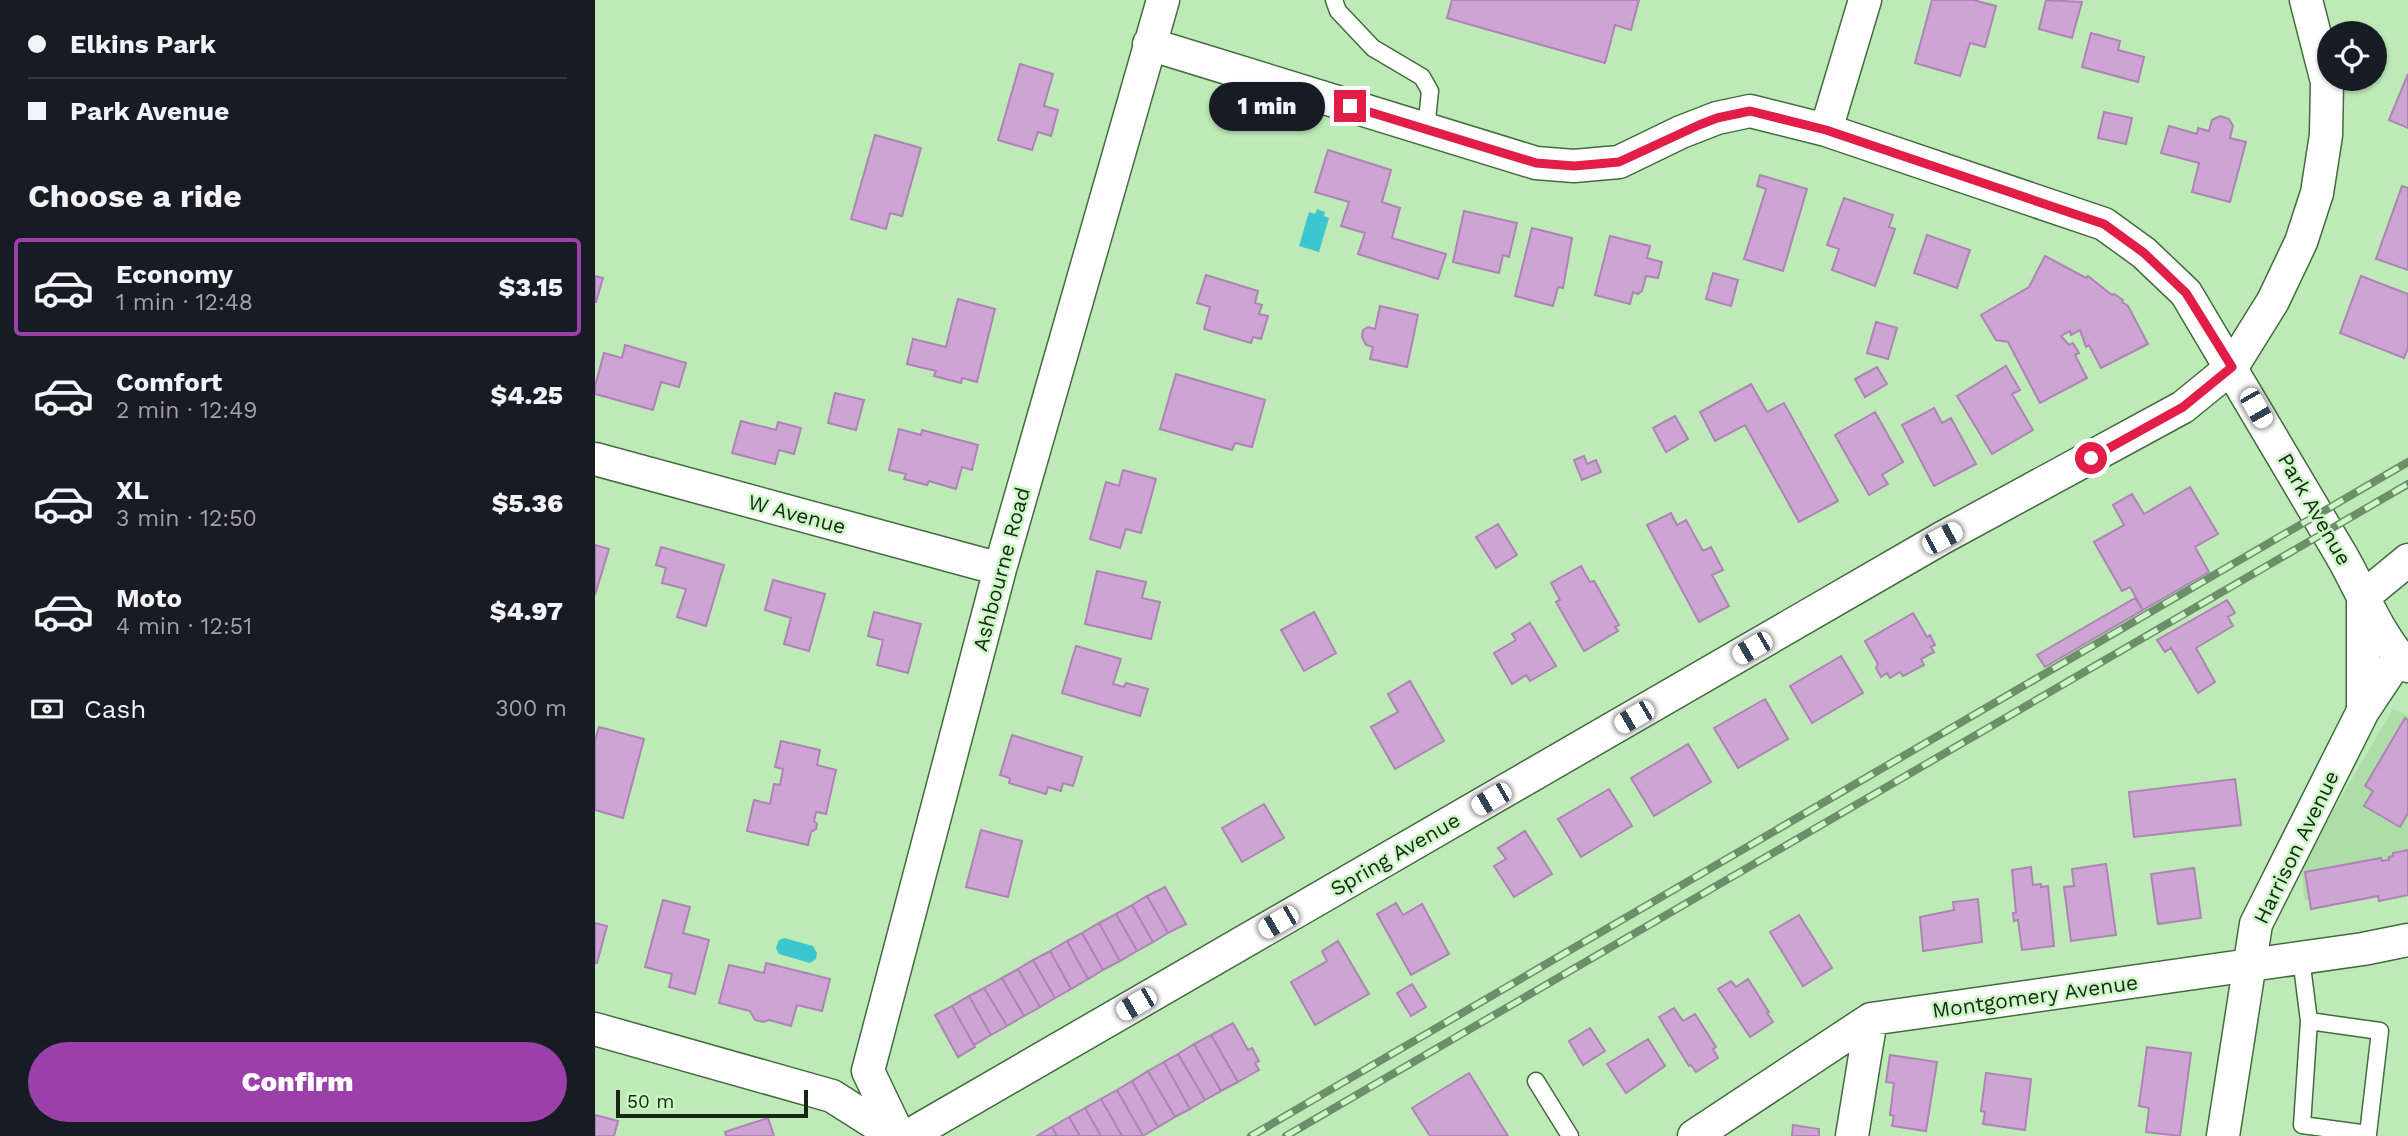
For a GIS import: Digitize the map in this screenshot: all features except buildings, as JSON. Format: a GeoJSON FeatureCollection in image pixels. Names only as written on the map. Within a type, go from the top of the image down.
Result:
{"type":"FeatureCollection","features":[{"type":"Feature","properties":{"kind":"street","name":"Ashbourne Road"},"geometry":{"type":"LineString","coordinates":[[897,1136],[868,1071],[1000,569],[1163,0]]}},
{"type":"Feature","properties":{"kind":"street"},"geometry":{"type":"LineString","coordinates":[[1826,130],[1865,0]]}},
{"type":"Feature","properties":{"kind":"street","name":"Spring Avenue"},"geometry":{"type":"LineString","coordinates":[[908,1136],[1942,538],[2183,407],[2232,367],[2273,301],[2301,242],[2317,193],[2326,135],[2327,82],[2305,0]]}},
{"type":"Feature","properties":{"kind":"street","name":"Park Avenue"},"geometry":{"type":"LineString","coordinates":[[1149,44],[1536,163],[1574,166],[1619,162],[1681,132],[1717,118],[1750,111],[1826,130],[2104,224],[2144,253],[2186,293],[2403,661]]}},
{"type":"Feature","properties":{"kind":"street","name":"W Avenue"},"geometry":{"type":"LineString","coordinates":[[595,458],[1000,569]]}},
{"type":"Feature","properties":{"kind":"street"},"geometry":{"type":"LineString","coordinates":[[2363,711],[2363,597],[2408,560]]}},
{"type":"Feature","properties":{"kind":"street","name":"Harrison Avenue"},"geometry":{"type":"LineString","coordinates":[[2223,1136],[2256,924],[2363,711],[2403,661]]}},
{"type":"Feature","properties":{"kind":"street","name":"Montgomery Avenue"},"geometry":{"type":"LineString","coordinates":[[1694,1136],[1871,1019],[2363,950],[2408,940]]}},
{"type":"Feature","properties":{"kind":"street"},"geometry":{"type":"LineString","coordinates":[[1852,1136],[1871,1019]]}},
{"type":"Feature","properties":{"kind":"street"},"geometry":{"type":"LineString","coordinates":[[595,1029],[832,1096],[897,1136]]}},
{"type":"Feature","properties":{"kind":"lane"},"geometry":{"type":"LineString","coordinates":[[1334,0],[1339,11],[1373,48],[1422,77],[1430,91],[1426,129]]}},
{"type":"Feature","properties":{"kind":"lane"},"geometry":{"type":"LineString","coordinates":[[2301,958],[2309,1021],[2302,1125],[2368,1134],[2380,1031],[2309,1021]]}},
{"type":"Feature","properties":{"kind":"lane"},"geometry":{"type":"LineString","coordinates":[[1535,1081],[1570,1136]]}},
{"type":"Feature","properties":{"kind":"shaded area"},"geometry":{"type":"Polygon","coordinates":[[[2393,709],[2408,715],[2408,891],[2338,905],[2304,900],[2302,864],[2393,709]]]}},
{"type":"Feature","properties":{"kind":"water"},"geometry":{"type":"Polygon","coordinates":[[[1317,209],[1325,212],[1324,216],[1329,218],[1319,252],[1299,246],[1309,212],[1315,214],[1317,209]]]}},
{"type":"Feature","properties":{"kind":"water"},"geometry":{"type":"Polygon","coordinates":[[[784,938],[813,946],[817,953],[816,959],[810,963],[779,954],[776,948],[779,940],[784,938]]]}},
{"type":"Feature","properties":{"kind":"railway"},"geometry":{"type":"LineString","coordinates":[[1251,1136],[2408,462]]}},
{"type":"Feature","properties":{"kind":"railway"},"geometry":{"type":"LineString","coordinates":[[1286,1136],[2408,484]]}},
{"type":"Feature","properties":{"kind":"route"},"geometry":{"type":"LineString","coordinates":[[1350,106],[1536,163],[1574,166],[1619,162],[1681,132],[1717,118],[1750,111],[1826,130],[2104,224],[2144,253],[2186,293],[2232,367],[2183,407],[2091,458]]}}]}
